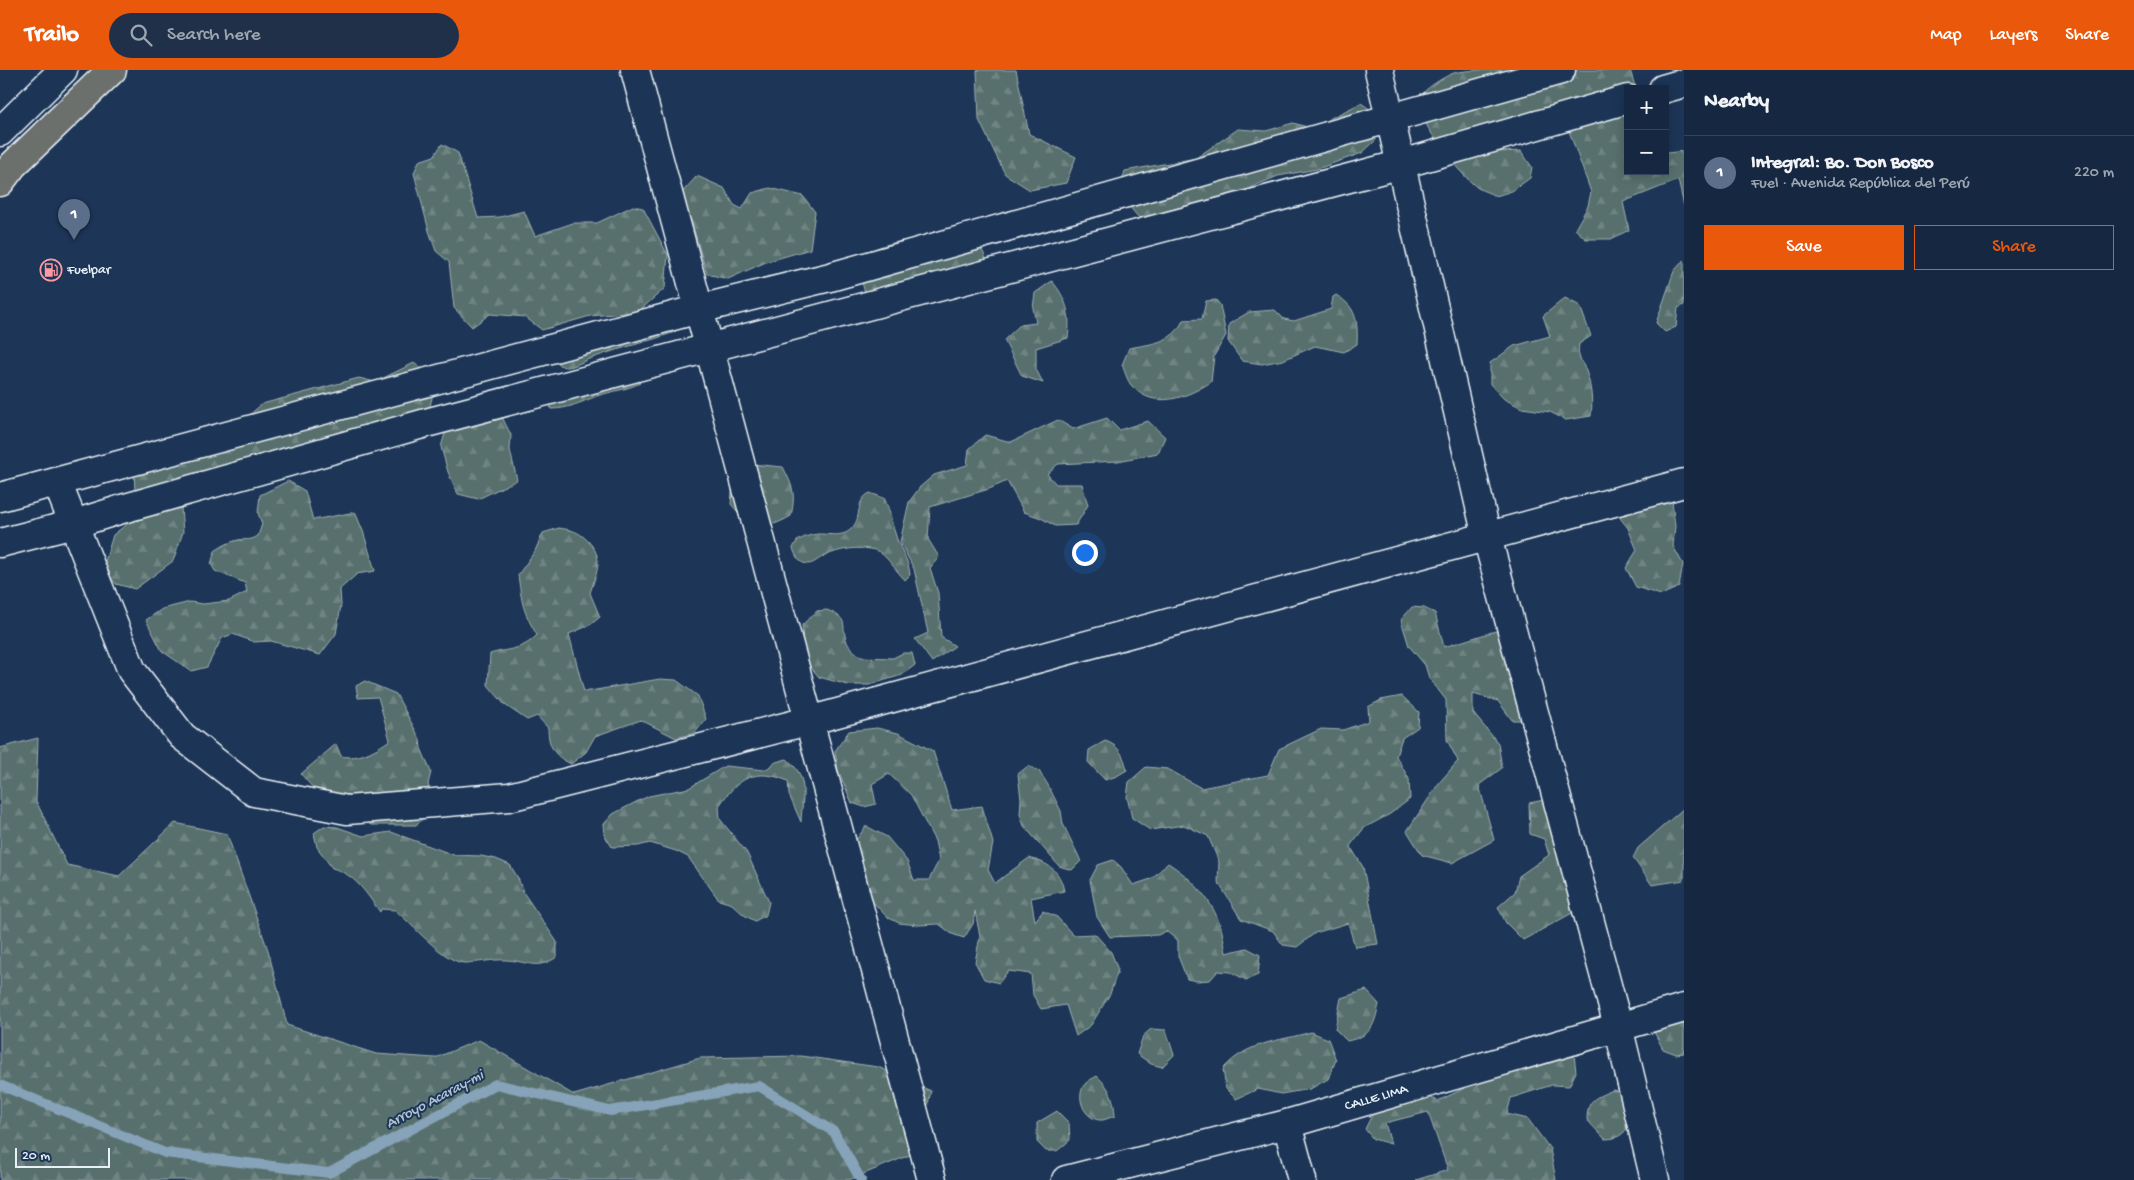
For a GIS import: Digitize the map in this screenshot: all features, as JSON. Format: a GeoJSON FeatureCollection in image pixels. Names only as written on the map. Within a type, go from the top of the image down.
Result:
{"type":"FeatureCollection","features":[{"type":"Feature","properties":{"kind":"highway"},"geometry":{"type":"LineString","coordinates":[[0,182],[13,165],[112,70]]}},
{"type":"Feature","properties":{"kind":"street"},"geometry":{"type":"LineString","coordinates":[[0,132],[63,70]]}},
{"type":"Feature","properties":{"kind":"street"},"geometry":{"type":"LineString","coordinates":[[635,70],[932,1180]]}},
{"type":"Feature","properties":{"kind":"street"},"geometry":{"type":"LineString","coordinates":[[1379,70],[1487,537],[1618,1026],[1655,1180]]}},
{"type":"Feature","properties":{"kind":"street"},"geometry":{"type":"LineString","coordinates":[[0,497],[699,309],[839,274],[1562,70]]}},
{"type":"Feature","properties":{"kind":"street"},"geometry":{"type":"LineString","coordinates":[[1669,87],[1684,83]]}},
{"type":"Feature","properties":{"kind":"street"},"geometry":{"type":"LineString","coordinates":[[0,543],[74,524],[426,423],[1402,164],[1624,100]]}},
{"type":"Feature","properties":{"kind":"street"},"geometry":{"type":"LineString","coordinates":[[57,482],[132,671],[182,736],[254,792],[347,810],[509,797],[808,721],[1684,483]]}},
{"type":"Feature","properties":{"kind":"street","name":"CALLE LIMA"},"geometry":{"type":"LineString","coordinates":[[1066,1180],[1286,1124],[1684,1008]]}},
{"type":"Feature","properties":{"kind":"street"},"geometry":{"type":"LineString","coordinates":[[1286,1124],[1302,1180]]}},
{"type":"Feature","properties":{"kind":"green space"},"geometry":{"type":"Polygon","coordinates":[[[977,70],[1016,70],[1029,134],[1076,157],[1066,183],[1030,190],[1005,174],[979,120],[977,70]]]}},
{"type":"Feature","properties":{"kind":"green space"},"geometry":{"type":"Polygon","coordinates":[[[1477,70],[1630,70],[1635,85],[1624,85],[1624,175],[1669,175],[1669,153],[1684,151],[1684,206],[1678,180],[1623,202],[1629,230],[1611,239],[1586,239],[1575,229],[1588,206],[1591,192],[1569,131],[1542,131],[1494,141],[1498,152],[1521,151],[1532,167],[1530,178],[1512,191],[1496,196],[1478,188],[1470,182],[1441,147],[1432,134],[1420,109],[1420,96],[1428,88],[1457,72],[1477,70]]]}},
{"type":"Feature","properties":{"kind":"green space"},"geometry":{"type":"Polygon","coordinates":[[[1361,103],[1371,110],[1376,140],[1362,153],[1317,169],[1278,176],[1252,187],[1244,204],[1151,223],[1139,218],[1118,193],[1125,171],[1196,158],[1238,129],[1266,131],[1293,123],[1311,128],[1361,103]]]}},
{"type":"Feature","properties":{"kind":"green space"},"geometry":{"type":"Polygon","coordinates":[[[442,144],[458,153],[478,218],[500,217],[524,211],[535,236],[573,223],[597,223],[633,206],[643,208],[668,255],[665,288],[638,312],[590,316],[542,330],[525,317],[490,314],[472,327],[454,308],[449,262],[436,251],[414,173],[419,161],[434,156],[442,144]]]}},
{"type":"Feature","properties":{"kind":"green space"},"geometry":{"type":"Polygon","coordinates":[[[697,176],[724,188],[734,205],[742,209],[752,193],[770,188],[803,196],[815,212],[810,249],[766,262],[728,279],[707,274],[691,220],[676,199],[697,176]]]}},
{"type":"Feature","properties":{"kind":"green space"},"geometry":{"type":"Polygon","coordinates":[[[945,235],[976,236],[987,261],[865,293],[856,261],[864,254],[885,245],[945,235]]]}},
{"type":"Feature","properties":{"kind":"green space"},"geometry":{"type":"Polygon","coordinates":[[[1684,260],[1684,305],[1678,308],[1676,327],[1665,332],[1656,323],[1674,271],[1684,260]]]}},
{"type":"Feature","properties":{"kind":"green space"},"geometry":{"type":"Polygon","coordinates":[[[1052,281],[1061,294],[1067,308],[1069,330],[1068,338],[1036,348],[1036,369],[1043,383],[1022,376],[1004,340],[1020,325],[1036,323],[1033,308],[1035,293],[1052,281]]]}},
{"type":"Feature","properties":{"kind":"green space"},"geometry":{"type":"Polygon","coordinates":[[[1336,295],[1352,310],[1357,329],[1357,344],[1344,352],[1315,346],[1283,360],[1262,364],[1242,361],[1228,341],[1229,324],[1249,312],[1275,310],[1284,319],[1294,321],[1331,309],[1333,297],[1336,295]]]}},
{"type":"Feature","properties":{"kind":"green space"},"geometry":{"type":"Polygon","coordinates":[[[1565,298],[1580,306],[1591,336],[1579,344],[1579,352],[1589,382],[1592,405],[1591,416],[1566,420],[1550,412],[1522,408],[1504,399],[1490,384],[1490,363],[1514,346],[1550,336],[1543,316],[1565,298]]]}},
{"type":"Feature","properties":{"kind":"green space"},"geometry":{"type":"Polygon","coordinates":[[[1216,300],[1220,305],[1226,335],[1214,356],[1211,382],[1202,388],[1171,399],[1161,400],[1141,394],[1127,379],[1122,365],[1129,348],[1167,338],[1174,334],[1183,320],[1202,319],[1206,301],[1216,300]]]}},
{"type":"Feature","properties":{"kind":"green space"},"geometry":{"type":"Polygon","coordinates":[[[678,327],[675,332],[602,354],[570,367],[561,365],[555,358],[678,327]]]}},
{"type":"Feature","properties":{"kind":"green space"},"geometry":{"type":"Polygon","coordinates":[[[414,363],[436,381],[426,423],[250,478],[181,508],[183,532],[173,561],[135,589],[116,584],[103,568],[113,535],[136,517],[134,469],[232,430],[262,404],[359,378],[375,382],[414,363]]]}},
{"type":"Feature","properties":{"kind":"green space"},"geometry":{"type":"Polygon","coordinates":[[[636,376],[640,383],[569,406],[551,409],[549,403],[636,376]]]}},
{"type":"Feature","properties":{"kind":"green space"},"geometry":{"type":"Polygon","coordinates":[[[502,417],[511,435],[510,450],[517,480],[478,499],[458,494],[448,472],[441,447],[446,430],[502,417]]]}},
{"type":"Feature","properties":{"kind":"green space"},"geometry":{"type":"Polygon","coordinates":[[[1107,418],[1119,430],[1148,421],[1165,437],[1158,453],[1118,461],[1058,464],[1047,474],[1056,484],[1082,484],[1088,505],[1076,525],[1055,526],[1041,518],[1024,512],[1007,481],[989,489],[930,507],[928,539],[939,557],[930,568],[938,593],[941,637],[955,646],[932,662],[915,639],[928,633],[914,569],[900,542],[909,502],[920,487],[934,475],[967,465],[969,449],[985,435],[1011,442],[1058,420],[1073,429],[1107,418]]]}},
{"type":"Feature","properties":{"kind":"green space"},"geometry":{"type":"Polygon","coordinates":[[[751,464],[783,467],[793,490],[791,516],[773,524],[758,525],[751,523],[731,504],[733,480],[751,464]]]}},
{"type":"Feature","properties":{"kind":"green space"},"geometry":{"type":"Polygon","coordinates":[[[1645,477],[1661,478],[1672,501],[1675,526],[1673,546],[1683,564],[1679,587],[1661,595],[1636,587],[1626,568],[1637,550],[1628,528],[1620,518],[1617,493],[1645,477]]]}},
{"type":"Feature","properties":{"kind":"green space"},"geometry":{"type":"Polygon","coordinates":[[[288,481],[305,491],[313,520],[355,512],[375,571],[357,574],[340,589],[341,605],[336,634],[320,655],[271,641],[254,642],[233,634],[222,638],[207,667],[191,671],[162,651],[146,620],[162,609],[190,602],[203,604],[229,601],[247,592],[245,583],[215,571],[211,564],[215,551],[232,542],[241,539],[248,540],[258,536],[262,524],[258,513],[260,495],[288,481]]]}},
{"type":"Feature","properties":{"kind":"green space"},"geometry":{"type":"Polygon","coordinates":[[[870,493],[884,498],[886,502],[909,569],[910,575],[905,580],[882,554],[875,550],[849,549],[823,557],[810,564],[800,561],[793,548],[797,541],[820,534],[838,535],[846,533],[856,523],[860,504],[865,496],[870,493]]]}},
{"type":"Feature","properties":{"kind":"green space"},"geometry":{"type":"Polygon","coordinates":[[[559,528],[574,531],[584,537],[593,547],[598,559],[597,571],[590,593],[600,617],[590,625],[569,634],[584,692],[660,679],[676,680],[698,696],[706,719],[695,733],[676,738],[641,720],[595,736],[586,752],[571,764],[560,758],[553,750],[549,740],[548,728],[537,716],[527,720],[505,705],[488,685],[490,654],[526,644],[537,635],[523,606],[518,575],[535,551],[543,533],[559,528]]]}},
{"type":"Feature","properties":{"kind":"green space"},"geometry":{"type":"Polygon","coordinates":[[[1412,607],[1424,608],[1435,613],[1444,647],[1505,628],[1528,720],[1512,720],[1498,701],[1473,694],[1473,713],[1498,743],[1502,768],[1479,785],[1494,840],[1452,863],[1422,855],[1407,831],[1439,783],[1458,761],[1447,740],[1446,700],[1429,678],[1425,665],[1409,646],[1401,620],[1412,607]]]}},
{"type":"Feature","properties":{"kind":"green space"},"geometry":{"type":"Polygon","coordinates":[[[827,610],[842,620],[848,644],[861,657],[893,658],[903,653],[912,653],[915,665],[902,675],[869,685],[848,685],[819,677],[809,665],[803,645],[802,625],[817,611],[827,610]]]}},
{"type":"Feature","properties":{"kind":"green space"},"geometry":{"type":"Polygon","coordinates":[[[365,681],[396,694],[420,739],[421,748],[431,772],[428,784],[432,799],[429,813],[416,825],[371,825],[357,816],[339,794],[332,797],[314,789],[301,774],[336,744],[341,756],[355,757],[373,751],[390,740],[378,697],[358,698],[356,686],[365,681]]]}},
{"type":"Feature","properties":{"kind":"green space"},"geometry":{"type":"Polygon","coordinates":[[[1402,696],[1419,712],[1418,727],[1402,738],[1396,756],[1409,779],[1410,799],[1390,814],[1364,828],[1350,846],[1363,867],[1378,944],[1355,947],[1348,923],[1315,933],[1297,947],[1283,945],[1273,931],[1241,919],[1218,882],[1219,862],[1208,836],[1184,825],[1150,830],[1132,818],[1127,797],[1129,782],[1146,767],[1168,769],[1201,788],[1268,775],[1279,749],[1321,729],[1343,730],[1369,721],[1368,707],[1381,700],[1402,696]]]}},
{"type":"Feature","properties":{"kind":"green space"},"geometry":{"type":"Polygon","coordinates":[[[877,728],[898,733],[933,751],[952,810],[982,806],[993,843],[988,870],[995,883],[1029,858],[1042,862],[1060,878],[1064,891],[1031,898],[1035,921],[1043,911],[1057,917],[1073,935],[1095,934],[1111,952],[1118,970],[1110,994],[1091,1025],[1076,1036],[1066,1005],[1041,1009],[1033,995],[1031,974],[1008,971],[999,983],[984,979],[975,962],[980,936],[975,911],[973,924],[964,938],[952,934],[939,924],[899,923],[887,917],[859,887],[852,846],[866,826],[887,837],[907,861],[914,880],[929,880],[939,860],[935,841],[911,795],[889,774],[872,784],[876,804],[864,807],[852,803],[838,770],[835,751],[849,731],[877,728]]]}},
{"type":"Feature","properties":{"kind":"green space"},"geometry":{"type":"Polygon","coordinates":[[[38,738],[36,801],[67,865],[119,876],[175,823],[227,834],[268,950],[287,1025],[376,1054],[435,1058],[479,1040],[574,1095],[700,1058],[801,1056],[878,1067],[931,1091],[917,1152],[849,1180],[0,1180],[0,748],[38,738]]]}},
{"type":"Feature","properties":{"kind":"green space"},"geometry":{"type":"Polygon","coordinates":[[[1105,741],[1117,748],[1127,770],[1105,780],[1088,762],[1089,750],[1105,741]]]}},
{"type":"Feature","properties":{"kind":"green space"},"geometry":{"type":"Polygon","coordinates":[[[787,759],[799,773],[802,780],[801,822],[789,795],[788,781],[766,775],[757,775],[740,782],[719,806],[720,819],[747,853],[769,902],[766,915],[755,921],[744,915],[732,904],[719,900],[688,857],[650,843],[638,846],[612,847],[605,836],[604,824],[613,814],[649,796],[689,788],[725,766],[765,770],[776,762],[787,759]]]}},
{"type":"Feature","properties":{"kind":"green space"},"geometry":{"type":"Polygon","coordinates":[[[1028,766],[1039,771],[1061,811],[1063,824],[1081,861],[1072,870],[1059,866],[1024,826],[1020,814],[1021,799],[1018,774],[1028,766]]]}},
{"type":"Feature","properties":{"kind":"green space"},"geometry":{"type":"Polygon","coordinates":[[[1565,796],[1585,906],[1523,940],[1506,923],[1498,907],[1515,892],[1519,876],[1549,855],[1544,839],[1530,834],[1529,803],[1565,796]]]}},
{"type":"Feature","properties":{"kind":"green space"},"geometry":{"type":"Polygon","coordinates":[[[1684,808],[1684,880],[1652,885],[1633,858],[1638,848],[1684,808]]]}},
{"type":"Feature","properties":{"kind":"green space"},"geometry":{"type":"Polygon","coordinates":[[[324,826],[337,827],[363,836],[391,832],[454,855],[481,856],[496,859],[510,865],[518,878],[523,892],[557,942],[557,957],[543,964],[532,964],[501,960],[464,963],[447,956],[395,910],[381,909],[380,912],[365,891],[354,880],[332,868],[317,847],[314,833],[324,826]]]}},
{"type":"Feature","properties":{"kind":"green space"},"geometry":{"type":"Polygon","coordinates":[[[1113,860],[1121,867],[1133,885],[1151,879],[1168,863],[1184,875],[1205,896],[1215,913],[1222,930],[1226,953],[1247,948],[1260,955],[1258,975],[1246,980],[1231,972],[1218,971],[1210,980],[1197,981],[1187,979],[1178,956],[1178,941],[1166,931],[1158,935],[1110,937],[1097,917],[1090,880],[1098,865],[1113,860]]]}},
{"type":"Feature","properties":{"kind":"green space"},"geometry":{"type":"Polygon","coordinates":[[[1366,990],[1379,1004],[1375,1019],[1366,1033],[1347,1041],[1335,1029],[1341,998],[1366,990]]]}},
{"type":"Feature","properties":{"kind":"green space"},"geometry":{"type":"Polygon","coordinates":[[[1684,1007],[1684,1053],[1676,1054],[1663,1049],[1652,1028],[1684,1007]]]}},
{"type":"Feature","properties":{"kind":"green space"},"geometry":{"type":"Polygon","coordinates":[[[1151,1029],[1166,1030],[1174,1055],[1162,1067],[1151,1064],[1137,1054],[1143,1036],[1151,1029]]]}},
{"type":"Feature","properties":{"kind":"green space"},"geometry":{"type":"Polygon","coordinates":[[[1311,1032],[1328,1039],[1336,1060],[1328,1079],[1310,1089],[1281,1094],[1258,1089],[1236,1099],[1226,1089],[1223,1069],[1243,1053],[1264,1044],[1311,1032]]]}},
{"type":"Feature","properties":{"kind":"green space"},"geometry":{"type":"Polygon","coordinates":[[[1574,1054],[1576,1072],[1569,1086],[1552,1085],[1511,1098],[1507,1114],[1528,1119],[1550,1149],[1556,1180],[1416,1180],[1448,1170],[1428,1112],[1385,1123],[1391,1144],[1373,1139],[1365,1129],[1374,1111],[1419,1092],[1438,1101],[1465,1088],[1489,1070],[1574,1054]]]}},
{"type":"Feature","properties":{"kind":"green space"},"geometry":{"type":"Polygon","coordinates":[[[1097,1076],[1108,1089],[1115,1116],[1103,1120],[1091,1117],[1086,1112],[1081,1100],[1083,1087],[1088,1081],[1097,1076]]]}},
{"type":"Feature","properties":{"kind":"green space"},"geometry":{"type":"Polygon","coordinates":[[[1613,1090],[1622,1093],[1634,1119],[1622,1134],[1615,1138],[1605,1139],[1587,1120],[1587,1113],[1593,1100],[1613,1090]]]}},
{"type":"Feature","properties":{"kind":"green space"},"geometry":{"type":"Polygon","coordinates":[[[1057,1111],[1069,1123],[1070,1140],[1057,1151],[1046,1151],[1037,1142],[1037,1123],[1057,1111]]]}},
{"type":"Feature","properties":{"kind":"waterway","name":"Arroyo Acaray-mi"},"geometry":{"type":"LineString","coordinates":[[0,1085],[165,1153],[329,1173],[496,1084],[610,1111],[759,1086],[834,1132],[861,1180]]}},
{"type":"Feature","properties":{"kind":"place","name":"Integral: Bo. Don Bosco"},"geometry":{"type":"Point","coordinates":[74,240]}},
{"type":"Feature","properties":{"kind":"place","name":"Fuelpar"},"geometry":{"type":"Point","coordinates":[51,270]}}]}
